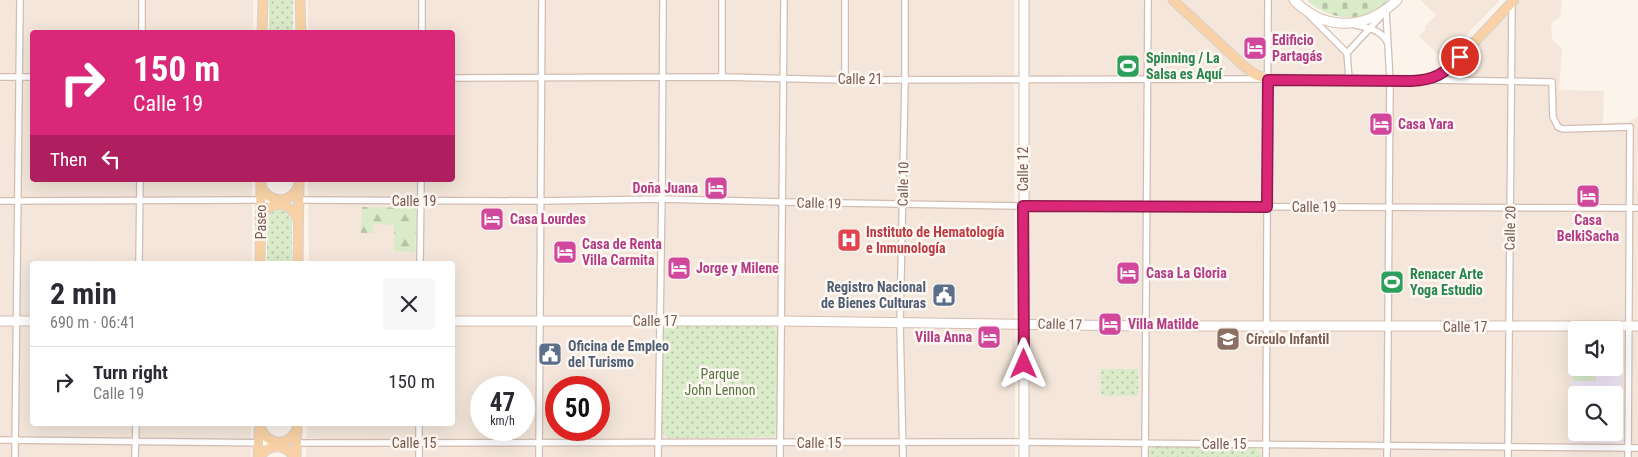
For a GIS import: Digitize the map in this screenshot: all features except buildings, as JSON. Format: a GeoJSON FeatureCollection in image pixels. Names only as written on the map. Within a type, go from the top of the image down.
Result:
{"type":"FeatureCollection","features":[{"type":"Feature","properties":{"kind":"main road"},"geometry":{"type":"LineString","coordinates":[[262,30],[263,0]]}},
{"type":"Feature","properties":{"kind":"main road"},"geometry":{"type":"LineString","coordinates":[[300,0],[301,30]]}},
{"type":"Feature","properties":{"kind":"main road"},"geometry":{"type":"LineString","coordinates":[[1173,0],[1239,62],[1256,75],[1268,80],[1349,79],[1390,81],[1430,80],[1441,75],[1453,65],[1513,1]]}},
{"type":"Feature","properties":{"kind":"main road"},"geometry":{"type":"LineString","coordinates":[[261,183],[268,196],[279,200],[292,196],[299,183]]}},
{"type":"Feature","properties":{"kind":"main road","name":"Paseo"},"geometry":{"type":"LineString","coordinates":[[260,261],[261,183]]}},
{"type":"Feature","properties":{"kind":"main road"},"geometry":{"type":"LineString","coordinates":[[298,261],[299,183]]}},
{"type":"Feature","properties":{"kind":"main road"},"geometry":{"type":"LineString","coordinates":[[260,219],[267,208],[286,205],[298,220]]}},
{"type":"Feature","properties":{"kind":"main road"},"geometry":{"type":"LineString","coordinates":[[259,457],[260,426]]}},
{"type":"Feature","properties":{"kind":"main road"},"geometry":{"type":"LineString","coordinates":[[260,426],[266,438],[279,443],[290,439],[297,427]]}},
{"type":"Feature","properties":{"kind":"main road"},"geometry":{"type":"LineString","coordinates":[[295,457],[297,427]]}},
{"type":"Feature","properties":{"kind":"main road"},"geometry":{"type":"LineString","coordinates":[[259,457],[265,450],[279,446],[289,451],[295,457]]}},
{"type":"Feature","properties":{"kind":"street"},"geometry":{"type":"LineString","coordinates":[[15,457],[20,0]]}},
{"type":"Feature","properties":{"kind":"street"},"geometry":{"type":"LineString","coordinates":[[142,0],[142,30]]}},
{"type":"Feature","properties":{"kind":"street"},"geometry":{"type":"LineString","coordinates":[[422,0],[422,30]]}},
{"type":"Feature","properties":{"kind":"street"},"geometry":{"type":"LineString","coordinates":[[539,457],[542,0]]}},
{"type":"Feature","properties":{"kind":"street"},"geometry":{"type":"LineString","coordinates":[[658,457],[663,0]]}},
{"type":"Feature","properties":{"kind":"street"},"geometry":{"type":"LineString","coordinates":[[722,0],[722,77]]}},
{"type":"Feature","properties":{"kind":"street"},"geometry":{"type":"LineString","coordinates":[[780,457],[784,0]]}},
{"type":"Feature","properties":{"kind":"street"},"geometry":{"type":"LineString","coordinates":[[845,0],[845,80]]}},
{"type":"Feature","properties":{"kind":"street","name":"Calle 10"},"geometry":{"type":"LineString","coordinates":[[903,457],[900,324],[905,0]]}},
{"type":"Feature","properties":{"kind":"street","name":"Calle 12"},"geometry":{"type":"LineString","coordinates":[[1024,0],[1024,457]]}},
{"type":"Feature","properties":{"kind":"street"},"geometry":{"type":"LineString","coordinates":[[1145,457],[1148,0]]}},
{"type":"Feature","properties":{"kind":"street"},"geometry":{"type":"LineString","coordinates":[[1266,457],[1268,0]]}},
{"type":"Feature","properties":{"kind":"street"},"geometry":{"type":"LineString","coordinates":[[1294,0],[1346,53],[1349,79]]}},
{"type":"Feature","properties":{"kind":"street"},"geometry":{"type":"LineString","coordinates":[[1346,53],[1368,28],[1398,0]]}},
{"type":"Feature","properties":{"kind":"street","name":"Calle 20"},"geometry":{"type":"LineString","coordinates":[[1508,457],[1513,1]]}},
{"type":"Feature","properties":{"kind":"street"},"geometry":{"type":"LineString","coordinates":[[1305,11],[1327,21],[1368,28],[1382,34],[1388,44]]}},
{"type":"Feature","properties":{"kind":"street"},"geometry":{"type":"LineString","coordinates":[[1348,24],[1374,17],[1386,11]]}},
{"type":"Feature","properties":{"kind":"street"},"geometry":{"type":"LineString","coordinates":[[1386,11],[1390,81],[1387,457]]}},
{"type":"Feature","properties":{"kind":"street"},"geometry":{"type":"LineString","coordinates":[[0,77],[30,77]]}},
{"type":"Feature","properties":{"kind":"street","name":"Calle 21"},"geometry":{"type":"LineString","coordinates":[[455,78],[722,77],[845,80],[1268,80]]}},
{"type":"Feature","properties":{"kind":"street"},"geometry":{"type":"LineString","coordinates":[[1430,80],[1552,82],[1553,117],[1558,127],[1563,129],[1630,127],[1630,208],[1634,326],[1628,457]]}},
{"type":"Feature","properties":{"kind":"street"},"geometry":{"type":"LineString","coordinates":[[139,261],[140,182]]}},
{"type":"Feature","properties":{"kind":"street"},"geometry":{"type":"LineString","coordinates":[[420,261],[421,182]]}},
{"type":"Feature","properties":{"kind":"street","name":"Calle 19"},"geometry":{"type":"LineString","coordinates":[[0,201],[540,201],[662,198],[1023,206],[1638,208]]}},
{"type":"Feature","properties":{"kind":"street"},"geometry":{"type":"LineString","coordinates":[[0,321],[30,321]]}},
{"type":"Feature","properties":{"kind":"street","name":"Calle 17"},"geometry":{"type":"LineString","coordinates":[[455,321],[782,321],[1146,326],[1634,326]]}},
{"type":"Feature","properties":{"kind":"street"},"geometry":{"type":"LineString","coordinates":[[135,457],[136,426]]}},
{"type":"Feature","properties":{"kind":"street"},"geometry":{"type":"LineString","coordinates":[[419,426],[419,457]]}},
{"type":"Feature","properties":{"kind":"street","name":"Calle 15"},"geometry":{"type":"LineString","coordinates":[[0,440],[259,443],[1024,442],[1638,448]]}},
{"type":"Feature","properties":{"kind":"shaded area"},"geometry":{"type":"Polygon","coordinates":[[[0,0],[253,0],[253,30],[30,30],[30,182],[252,182],[252,261],[30,261],[30,426],[251,426],[251,457],[0,457],[0,0]]]}},
{"type":"Feature","properties":{"kind":"shaded area"},"geometry":{"type":"Polygon","coordinates":[[[308,0],[1014,0],[1015,457],[306,457],[307,426],[455,426],[455,261],[309,261],[308,182],[455,182],[455,30],[308,30],[308,0]],[[669,325],[779,332],[772,326],[669,325]]]}},
{"type":"Feature","properties":{"kind":"shaded area"},"geometry":{"type":"Polygon","coordinates":[[[1024,0],[1294,0],[1347,53],[1349,79],[1430,79],[1519,0],[1562,0],[1560,17],[1551,23],[1552,39],[1562,49],[1559,90],[1604,91],[1603,123],[1629,122],[1638,116],[1638,457],[1024,457],[1024,0]]]}},
{"type":"Feature","properties":{"kind":"shaded area"},"geometry":{"type":"Polygon","coordinates":[[[1420,0],[1500,0],[1443,59],[1419,36],[1436,15],[1420,0]]]}},
{"type":"Feature","properties":{"kind":"shaded area"},"geometry":{"type":"Polygon","coordinates":[[[26,260],[95,261],[30,261],[30,315],[25,315],[26,260]]]}},
{"type":"Feature","properties":{"kind":"shaded area"},"geometry":{"type":"Polygon","coordinates":[[[1571,376],[1621,376],[1621,386],[1571,386],[1571,376]]]}},
{"type":"Feature","properties":{"kind":"shaded area"},"geometry":{"type":"Polygon","coordinates":[[[1570,441],[1620,441],[1620,443],[1570,442],[1570,441]]]}},
{"type":"Feature","properties":{"kind":"green space"},"geometry":{"type":"Polygon","coordinates":[[[269,0],[293,0],[293,30],[269,30],[269,0]]]}},
{"type":"Feature","properties":{"kind":"green space"},"geometry":{"type":"Polygon","coordinates":[[[1307,0],[1389,0],[1380,8],[1369,13],[1348,17],[1326,13],[1307,0]]]}},
{"type":"Feature","properties":{"kind":"green space"},"geometry":{"type":"Polygon","coordinates":[[[362,207],[416,208],[415,252],[394,251],[394,225],[374,224],[373,233],[361,233],[362,207]]]}},
{"type":"Feature","properties":{"kind":"green space"},"geometry":{"type":"Polygon","coordinates":[[[278,210],[285,211],[292,220],[292,261],[267,261],[267,220],[271,213],[278,210]]]}},
{"type":"Feature","properties":{"kind":"green space","name":"Parque John Lennon"},"geometry":{"type":"Polygon","coordinates":[[[669,325],[772,326],[779,333],[778,433],[772,437],[669,438],[661,431],[662,331],[669,325]]]}},
{"type":"Feature","properties":{"kind":"green space"},"geometry":{"type":"Polygon","coordinates":[[[1101,369],[1138,369],[1138,396],[1101,396],[1101,369]]]}},
{"type":"Feature","properties":{"kind":"green space"},"geometry":{"type":"Polygon","coordinates":[[[1573,376],[1596,376],[1596,381],[1573,381],[1573,376]]]}},
{"type":"Feature","properties":{"kind":"green space"},"geometry":{"type":"Polygon","coordinates":[[[1152,447],[1253,447],[1260,452],[1262,457],[1148,457],[1152,447]]]}},
{"type":"Feature","properties":{"kind":"place","name":"Edificio Partagás"},"geometry":{"type":"Point","coordinates":[1255,48]}},
{"type":"Feature","properties":{"kind":"place","name":"Spinning / La Salsa es Aquí"},"geometry":{"type":"Point","coordinates":[1128,66]}},
{"type":"Feature","properties":{"kind":"place","name":"Casa Yara"},"geometry":{"type":"Point","coordinates":[1381,124]}},
{"type":"Feature","properties":{"kind":"place","name":"Doña Juana"},"geometry":{"type":"Point","coordinates":[716,188]}},
{"type":"Feature","properties":{"kind":"place","name":"Casa BelkiSacha"},"geometry":{"type":"Point","coordinates":[1588,196]}},
{"type":"Feature","properties":{"kind":"place","name":"Casa Lourdes"},"geometry":{"type":"Point","coordinates":[492,219]}},
{"type":"Feature","properties":{"kind":"place","name":"Instituto de Hematología e Inmunología"},"geometry":{"type":"Point","coordinates":[849,240]}},
{"type":"Feature","properties":{"kind":"place","name":"Casa de Renta Villa Carmita"},"geometry":{"type":"Point","coordinates":[565,252]}},
{"type":"Feature","properties":{"kind":"place","name":"Jorge y Milene"},"geometry":{"type":"Point","coordinates":[679,268]}},
{"type":"Feature","properties":{"kind":"place","name":"Casa La Gloria"},"geometry":{"type":"Point","coordinates":[1128,273]}},
{"type":"Feature","properties":{"kind":"place","name":"Renacer Arte Yoga Estudio"},"geometry":{"type":"Point","coordinates":[1392,282]}},
{"type":"Feature","properties":{"kind":"place","name":"Registro Nacional de Bienes Culturas"},"geometry":{"type":"Point","coordinates":[944,295]}},
{"type":"Feature","properties":{"kind":"place","name":"Villa Matilde"},"geometry":{"type":"Point","coordinates":[1110,324]}},
{"type":"Feature","properties":{"kind":"place","name":"Villa Anna"},"geometry":{"type":"Point","coordinates":[989,337]}},
{"type":"Feature","properties":{"kind":"place","name":"Círculo Infantil"},"geometry":{"type":"Point","coordinates":[1228,339]}},
{"type":"Feature","properties":{"kind":"place","name":"Oficina de Empleo del Turismo"},"geometry":{"type":"Point","coordinates":[550,354]}},
{"type":"Feature","properties":{"kind":"route"},"geometry":{"type":"LineString","coordinates":[[1024,364],[1023,206],[1267,207],[1268,80],[1430,80],[1441,75],[1460,57]]}}]}
